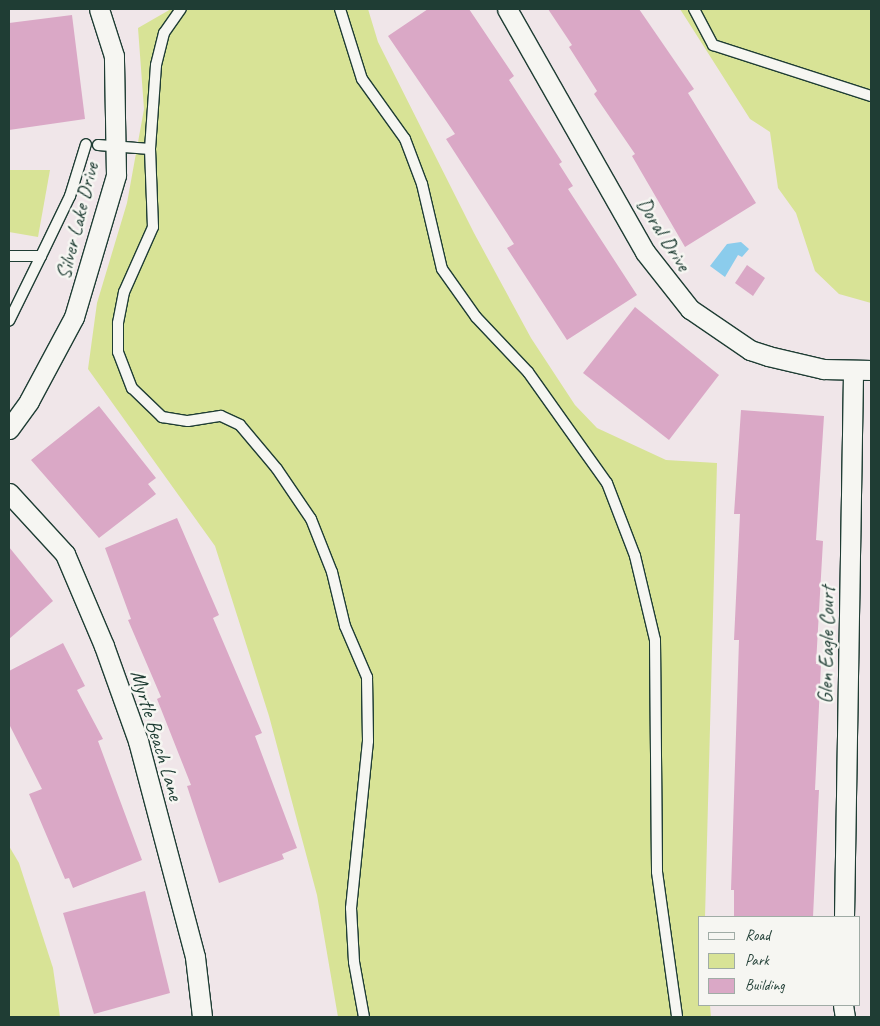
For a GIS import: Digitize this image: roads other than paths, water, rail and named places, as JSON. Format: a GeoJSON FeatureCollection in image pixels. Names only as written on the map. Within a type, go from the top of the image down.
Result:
{"type":"FeatureCollection","features":[{"type":"Feature","properties":{"kind":"street","name":"Silver Lake Drive"},"geometry":{"type":"LineString","coordinates":[[9,429],[29,401],[74,317],[116,175],[107,145],[114,56],[99,9]]}},
{"type":"Feature","properties":{"kind":"street","name":"Doral Drive"},"geometry":{"type":"LineString","coordinates":[[507,9],[645,252],[690,310],[750,350],[791,363],[862,371]]}},
{"type":"Feature","properties":{"kind":"street","name":"Glen Eagle Court"},"geometry":{"type":"LineString","coordinates":[[844,916],[862,371]]}},
{"type":"Feature","properties":{"kind":"street","name":"Myrtle Beach Lane"},"geometry":{"type":"LineString","coordinates":[[9,493],[65,554],[104,646],[141,750],[195,957],[202,1017]]}},
{"type":"Feature","properties":{"kind":"lane"},"geometry":{"type":"LineString","coordinates":[[181,9],[164,33],[156,65],[150,149],[153,227],[124,292],[118,322],[118,352],[132,388],[162,417],[188,421],[221,416],[240,425],[277,469],[311,519],[332,572],[345,626],[367,677],[368,741],[351,908],[354,962],[364,1017]]}},
{"type":"Feature","properties":{"kind":"lane"},"geometry":{"type":"LineString","coordinates":[[340,9],[362,79],[406,139],[422,184],[442,268],[476,317],[528,372],[607,483],[635,556],[655,640],[657,872],[677,1017]]}},
{"type":"Feature","properties":{"kind":"lane"},"geometry":{"type":"LineString","coordinates":[[694,9],[713,45],[871,96]]}},
{"type":"Feature","properties":{"kind":"lane"},"geometry":{"type":"LineString","coordinates":[[9,321],[70,196],[86,144]]}},
{"type":"Feature","properties":{"kind":"lane"},"geometry":{"type":"LineString","coordinates":[[107,145],[150,149]]}},
{"type":"Feature","properties":{"kind":"lane"},"geometry":{"type":"LineString","coordinates":[[9,256],[41,256]]}},
{"type":"Feature","properties":{"kind":"water"},"geometry":{"type":"Polygon","coordinates":[[[741,242],[749,249],[742,257],[738,255],[725,277],[710,266],[727,244],[741,242]]]}}]}
